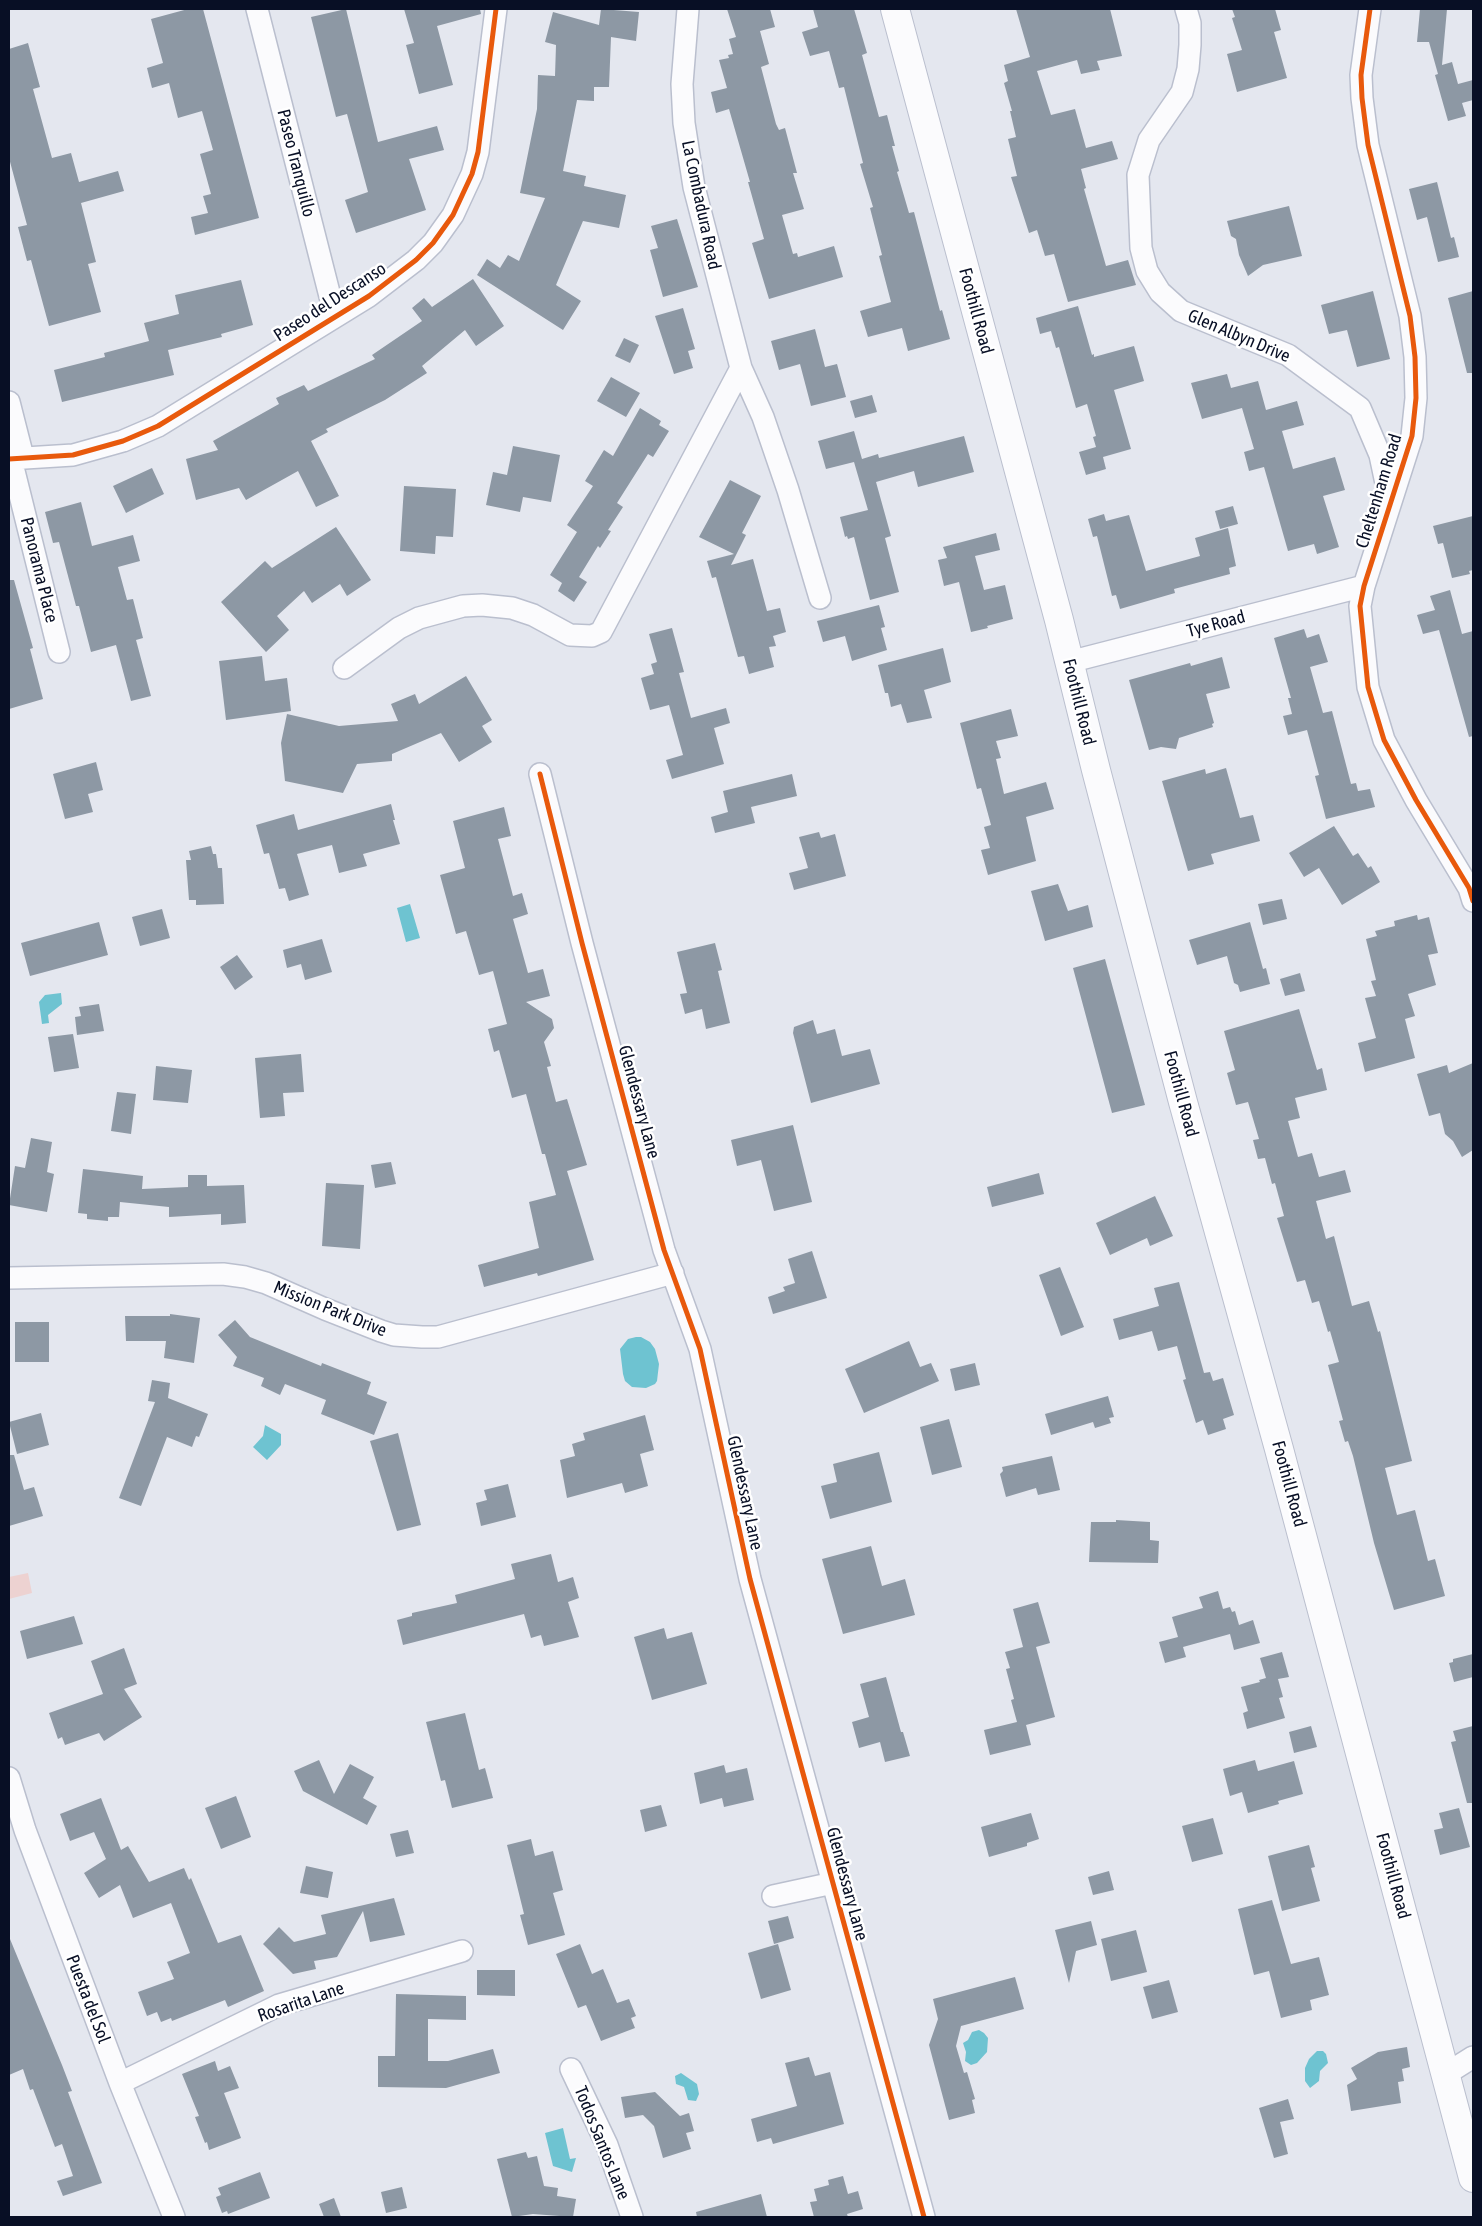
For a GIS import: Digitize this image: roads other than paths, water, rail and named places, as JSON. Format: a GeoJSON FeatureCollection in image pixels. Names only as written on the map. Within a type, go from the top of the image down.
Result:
{"type":"FeatureCollection","features":[{"type":"Feature","properties":{"kind":"main road","name":"Foothill Road"},"geometry":{"type":"LineString","coordinates":[[895,9],[1069,662],[1183,1102],[1280,1449],[1473,2178]]}},
{"type":"Feature","properties":{"kind":"street","name":"Paseo Tranquillo"},"geometry":{"type":"LineString","coordinates":[[257,9],[335,316]]}},
{"type":"Feature","properties":{"kind":"street","name":"Paseo del Descanso"},"geometry":{"type":"LineString","coordinates":[[14,459],[72,455],[122,441],[158,426],[369,296],[416,260],[434,243],[453,215],[469,181],[478,152],[496,9]]}},
{"type":"Feature","properties":{"kind":"street","name":"La Combadura Road"},"geometry":{"type":"LineString","coordinates":[[688,9],[682,84],[684,123],[694,187],[741,368],[763,417],[788,490],[820,598]]}},
{"type":"Feature","properties":{"kind":"street","name":"Glen Albyn Drive"},"geometry":{"type":"LineString","coordinates":[[1186,9],[1190,23],[1190,45],[1188,68],[1182,92],[1149,140],[1138,175],[1141,248],[1147,271],[1160,292],[1181,311],[1288,355],[1360,408],[1380,455],[1390,505]]}},
{"type":"Feature","properties":{"kind":"street","name":"Cheltenham Road"},"geometry":{"type":"LineString","coordinates":[[1370,9],[1361,75],[1368,145],[1410,316],[1415,357],[1416,398],[1412,436],[1364,586],[1360,610],[1368,687],[1384,740],[1416,800],[1472,892]]}},
{"type":"Feature","properties":{"kind":"street"},"geometry":{"type":"LineString","coordinates":[[344,668],[399,628],[419,618],[463,606],[482,605],[512,608],[533,615],[570,635],[592,636],[601,632],[741,368]]}},
{"type":"Feature","properties":{"kind":"street","name":"Panorama Place"},"geometry":{"type":"LineString","coordinates":[[9,402],[14,459],[59,652]]}},
{"type":"Feature","properties":{"kind":"street","name":"Tye Road"},"geometry":{"type":"LineString","coordinates":[[1069,662],[1364,586]]}},
{"type":"Feature","properties":{"kind":"street","name":"Glendessary Lane"},"geometry":{"type":"LineString","coordinates":[[540,774],[584,952],[664,1250],[700,1349],[750,1580],[924,2217]]}},
{"type":"Feature","properties":{"kind":"street","name":"Mission Park Drive"},"geometry":{"type":"LineString","coordinates":[[9,1278],[223,1274],[266,1283],[381,1331],[422,1337],[438,1337],[673,1273]]}},
{"type":"Feature","properties":{"kind":"street","name":"Puesta del Sol"},"geometry":{"type":"LineString","coordinates":[[9,1778],[25,1830],[120,2083],[174,2217]]}},
{"type":"Feature","properties":{"kind":"street"},"geometry":{"type":"LineString","coordinates":[[772,1896],[833,1883]]}},
{"type":"Feature","properties":{"kind":"street","name":"Rosarita Lane"},"geometry":{"type":"LineString","coordinates":[[120,2083],[279,2005],[462,1951]]}},
{"type":"Feature","properties":{"kind":"street"},"geometry":{"type":"LineString","coordinates":[[1446,2074],[1473,2057]]}},
{"type":"Feature","properties":{"kind":"street","name":"Todos Santos Lane"},"geometry":{"type":"LineString","coordinates":[[571,2070],[607,2145],[632,2217]]}},
{"type":"Feature","properties":{"kind":"water"},"geometry":{"type":"Polygon","coordinates":[[[410,904],[420,938],[406,942],[397,908],[410,904]]]}},
{"type":"Feature","properties":{"kind":"water"},"geometry":{"type":"Polygon","coordinates":[[[61,993],[62,1004],[48,1015],[49,1023],[42,1024],[39,1002],[45,995],[61,993]]]}},
{"type":"Feature","properties":{"kind":"water"},"geometry":{"type":"Polygon","coordinates":[[[641,1337],[650,1342],[655,1349],[659,1364],[657,1381],[646,1388],[632,1387],[625,1381],[623,1374],[620,1349],[628,1339],[641,1337]]]}},
{"type":"Feature","properties":{"kind":"water"},"geometry":{"type":"Polygon","coordinates":[[[265,1425],[281,1434],[281,1445],[267,1460],[253,1447],[263,1436],[265,1425]]]}},
{"type":"Feature","properties":{"kind":"water"},"geometry":{"type":"Polygon","coordinates":[[[979,2030],[988,2038],[987,2052],[977,2063],[971,2065],[965,2061],[966,2052],[963,2043],[968,2040],[972,2032],[979,2030]]]}},
{"type":"Feature","properties":{"kind":"water"},"geometry":{"type":"Polygon","coordinates":[[[1317,2051],[1323,2051],[1326,2054],[1328,2063],[1320,2071],[1319,2081],[1310,2088],[1305,2081],[1305,2068],[1309,2059],[1317,2051]]]}},
{"type":"Feature","properties":{"kind":"water"},"geometry":{"type":"Polygon","coordinates":[[[681,2073],[697,2084],[699,2094],[696,2101],[688,2100],[684,2087],[676,2084],[675,2076],[681,2073]]]}},
{"type":"Feature","properties":{"kind":"water"},"geometry":{"type":"Polygon","coordinates":[[[563,2128],[570,2159],[576,2158],[572,2172],[553,2166],[545,2133],[563,2128]]]}}]}
